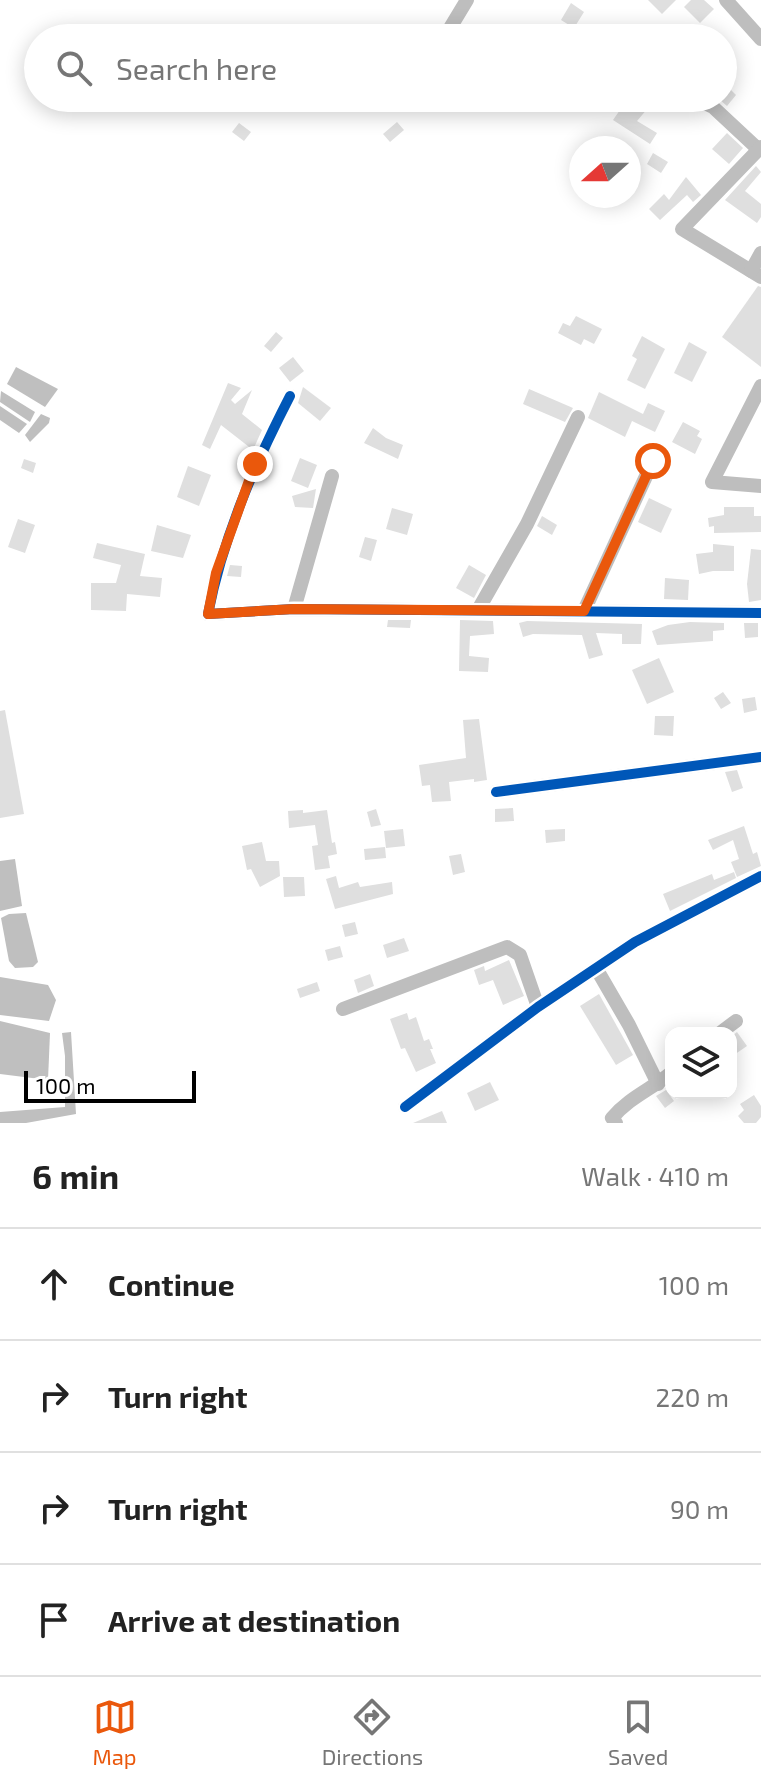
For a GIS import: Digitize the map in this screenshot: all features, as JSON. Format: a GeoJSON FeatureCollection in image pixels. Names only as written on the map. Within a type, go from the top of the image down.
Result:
{"type":"FeatureCollection","features":[{"type":"Feature","properties":{"kind":"street"},"geometry":{"type":"LineString","coordinates":[[452,24],[467,0]]}},
{"type":"Feature","properties":{"kind":"street"},"geometry":{"type":"LineString","coordinates":[[726,0],[761,39]]}},
{"type":"Feature","properties":{"kind":"street"},"geometry":{"type":"LineString","coordinates":[[719,112],[760,148],[682,229],[756,274],[761,253]]}},
{"type":"Feature","properties":{"kind":"street"},"geometry":{"type":"LineString","coordinates":[[761,386],[712,482],[761,486]]}},
{"type":"Feature","properties":{"kind":"street"},"geometry":{"type":"LineString","coordinates":[[290,396],[255,464],[216,573],[208,614],[294,609],[761,613]]}},
{"type":"Feature","properties":{"kind":"street"},"geometry":{"type":"LineString","coordinates":[[478,610],[527,524],[578,417]]}},
{"type":"Feature","properties":{"kind":"street"},"geometry":{"type":"LineString","coordinates":[[584,611],[653,461]]}},
{"type":"Feature","properties":{"kind":"street"},"geometry":{"type":"LineString","coordinates":[[294,609],[332,476]]}},
{"type":"Feature","properties":{"kind":"street"},"geometry":{"type":"LineString","coordinates":[[496,792],[761,757]]}},
{"type":"Feature","properties":{"kind":"street"},"geometry":{"type":"LineString","coordinates":[[405,1107],[538,1007],[635,942],[761,876]]}},
{"type":"Feature","properties":{"kind":"street"},"geometry":{"type":"LineString","coordinates":[[343,1009],[507,947],[520,955],[538,1007]]}},
{"type":"Feature","properties":{"kind":"street"},"geometry":{"type":"LineString","coordinates":[[596,968],[658,1084]]}},
{"type":"Feature","properties":{"kind":"street"},"geometry":{"type":"LineString","coordinates":[[728,1027],[736,1021]]}},
{"type":"Feature","properties":{"kind":"street"},"geometry":{"type":"LineString","coordinates":[[616,1123],[612,1118],[627,1101],[665,1078]]}},
{"type":"Feature","properties":{"kind":"shaded area"},"geometry":{"type":"Polygon","coordinates":[[[16,367],[58,389],[45,407],[7,384],[16,367]]]}},
{"type":"Feature","properties":{"kind":"shaded area"},"geometry":{"type":"Polygon","coordinates":[[[1,391],[35,412],[30,422],[0,402],[1,391]]]}},
{"type":"Feature","properties":{"kind":"shaded area"},"geometry":{"type":"Polygon","coordinates":[[[0,406],[27,424],[19,433],[0,420],[0,406]]]}},
{"type":"Feature","properties":{"kind":"shaded area"},"geometry":{"type":"Polygon","coordinates":[[[41,414],[50,418],[49,423],[30,442],[25,435],[41,414]]]}},
{"type":"Feature","properties":{"kind":"shaded area"},"geometry":{"type":"Polygon","coordinates":[[[15,859],[22,906],[0,911],[0,861],[15,859]]]}},
{"type":"Feature","properties":{"kind":"shaded area"},"geometry":{"type":"Polygon","coordinates":[[[26,913],[38,962],[33,967],[15,968],[9,961],[1,918],[26,913]]]}},
{"type":"Feature","properties":{"kind":"shaded area"},"geometry":{"type":"Polygon","coordinates":[[[0,977],[48,985],[56,1000],[49,1021],[0,1015],[0,977]]]}},
{"type":"Feature","properties":{"kind":"shaded area"},"geometry":{"type":"Polygon","coordinates":[[[0,1021],[50,1033],[48,1080],[0,1074],[0,1021]]]}},
{"type":"Feature","properties":{"kind":"shaded area"},"geometry":{"type":"Polygon","coordinates":[[[71,1032],[76,1114],[26,1123],[0,1123],[0,1112],[65,1107],[62,1033],[71,1032]]]}},
{"type":"Feature","properties":{"kind":"building"},"geometry":{"type":"Polygon","coordinates":[[[648,0],[676,0],[662,14],[648,0]]]}},
{"type":"Feature","properties":{"kind":"building"},"geometry":{"type":"Polygon","coordinates":[[[691,0],[704,0],[714,9],[700,23],[684,7],[691,0]]]}},
{"type":"Feature","properties":{"kind":"building"},"geometry":{"type":"Polygon","coordinates":[[[571,3],[584,12],[576,24],[561,20],[571,3]]]}},
{"type":"Feature","properties":{"kind":"building"},"geometry":{"type":"Polygon","coordinates":[[[619,112],[645,112],[637,121],[657,133],[650,144],[613,120],[619,112]]]}},
{"type":"Feature","properties":{"kind":"building"},"geometry":{"type":"Polygon","coordinates":[[[397,122],[404,130],[390,142],[383,134],[397,122]]]}},
{"type":"Feature","properties":{"kind":"building"},"geometry":{"type":"Polygon","coordinates":[[[239,123],[251,132],[244,141],[232,132],[239,123]]]}},
{"type":"Feature","properties":{"kind":"building"},"geometry":{"type":"Polygon","coordinates":[[[727,133],[743,148],[729,164],[712,149],[727,133]]]}},
{"type":"Feature","properties":{"kind":"building"},"geometry":{"type":"Polygon","coordinates":[[[653,153],[668,162],[661,173],[647,164],[653,153]]]}},
{"type":"Feature","properties":{"kind":"building"},"geometry":{"type":"Polygon","coordinates":[[[756,166],[761,172],[745,191],[761,204],[761,217],[757,223],[725,200],[756,166]]]}},
{"type":"Feature","properties":{"kind":"building"},"geometry":{"type":"Polygon","coordinates":[[[686,177],[701,195],[693,202],[687,195],[660,220],[649,209],[664,194],[669,200],[686,177]]]}},
{"type":"Feature","properties":{"kind":"building"},"geometry":{"type":"Polygon","coordinates":[[[758,286],[761,287],[761,367],[722,337],[758,286]]]}},
{"type":"Feature","properties":{"kind":"building"},"geometry":{"type":"Polygon","coordinates":[[[576,316],[602,329],[594,344],[584,339],[581,345],[558,333],[563,323],[570,326],[576,316]]]}},
{"type":"Feature","properties":{"kind":"building"},"geometry":{"type":"Polygon","coordinates":[[[276,332],[283,338],[271,352],[264,346],[276,332]]]}},
{"type":"Feature","properties":{"kind":"building"},"geometry":{"type":"Polygon","coordinates":[[[642,336],[665,349],[645,389],[627,380],[637,359],[632,356],[642,336]]]}},
{"type":"Feature","properties":{"kind":"building"},"geometry":{"type":"Polygon","coordinates":[[[689,342],[707,352],[692,382],[674,373],[689,342]]]}},
{"type":"Feature","properties":{"kind":"building"},"geometry":{"type":"Polygon","coordinates":[[[293,357],[304,371],[290,382],[279,368],[293,357]]]}},
{"type":"Feature","properties":{"kind":"building"},"geometry":{"type":"Polygon","coordinates":[[[228,383],[241,388],[231,400],[235,404],[252,390],[242,414],[262,430],[253,450],[221,425],[210,449],[202,445],[228,383]]]}},
{"type":"Feature","properties":{"kind":"building"},"geometry":{"type":"Polygon","coordinates":[[[303,387],[331,408],[320,421],[298,403],[303,387]]]}},
{"type":"Feature","properties":{"kind":"building"},"geometry":{"type":"Polygon","coordinates":[[[529,389],[573,408],[565,422],[523,404],[529,389]]]}},
{"type":"Feature","properties":{"kind":"building"},"geometry":{"type":"Polygon","coordinates":[[[599,392],[643,414],[648,403],[665,411],[655,432],[632,421],[625,437],[588,418],[599,392]]]}},
{"type":"Feature","properties":{"kind":"building"},"geometry":{"type":"Polygon","coordinates":[[[683,422],[700,431],[697,436],[702,439],[695,454],[672,442],[683,422]]]}},
{"type":"Feature","properties":{"kind":"building"},"geometry":{"type":"Polygon","coordinates":[[[373,428],[403,445],[398,459],[364,443],[373,428]]]}},
{"type":"Feature","properties":{"kind":"building"},"geometry":{"type":"Polygon","coordinates":[[[300,458],[317,465],[308,488],[291,481],[300,458]]]}},
{"type":"Feature","properties":{"kind":"building"},"geometry":{"type":"Polygon","coordinates":[[[24,459],[36,463],[33,473],[21,468],[24,459]]]}},
{"type":"Feature","properties":{"kind":"building"},"geometry":{"type":"Polygon","coordinates":[[[188,466],[211,475],[199,506],[177,497],[188,466]]]}},
{"type":"Feature","properties":{"kind":"building"},"geometry":{"type":"Polygon","coordinates":[[[316,489],[313,508],[295,507],[292,496],[316,489]]]}},
{"type":"Feature","properties":{"kind":"building"},"geometry":{"type":"Polygon","coordinates":[[[649,498],[672,509],[661,533],[638,522],[649,498]]]}},
{"type":"Feature","properties":{"kind":"building"},"geometry":{"type":"Polygon","coordinates":[[[724,507],[754,507],[754,516],[761,516],[761,532],[714,533],[714,526],[709,527],[708,518],[724,515],[724,507]]]}},
{"type":"Feature","properties":{"kind":"building"},"geometry":{"type":"Polygon","coordinates":[[[392,508],[413,514],[407,535],[386,529],[392,508]]]}},
{"type":"Feature","properties":{"kind":"building"},"geometry":{"type":"Polygon","coordinates":[[[542,516],[557,525],[552,535],[537,526],[542,516]]]}},
{"type":"Feature","properties":{"kind":"building"},"geometry":{"type":"Polygon","coordinates":[[[18,519],[35,525],[25,553],[8,547],[18,519]]]}},
{"type":"Feature","properties":{"kind":"building"},"geometry":{"type":"Polygon","coordinates":[[[157,525],[191,535],[183,558],[151,551],[157,525]]]}},
{"type":"Feature","properties":{"kind":"building"},"geometry":{"type":"Polygon","coordinates":[[[365,537],[377,540],[371,561],[359,557],[365,537]]]}},
{"type":"Feature","properties":{"kind":"building"},"geometry":{"type":"Polygon","coordinates":[[[97,543],[145,554],[140,576],[162,578],[160,597],[127,594],[126,611],[91,610],[91,583],[116,583],[121,565],[93,558],[97,543]]]}},
{"type":"Feature","properties":{"kind":"building"},"geometry":{"type":"Polygon","coordinates":[[[713,544],[734,546],[734,571],[699,574],[696,554],[713,552],[713,544]]]}},
{"type":"Feature","properties":{"kind":"building"},"geometry":{"type":"Polygon","coordinates":[[[751,549],[761,550],[761,600],[749,602],[747,584],[751,549]]]}},
{"type":"Feature","properties":{"kind":"building"},"geometry":{"type":"Polygon","coordinates":[[[230,565],[242,566],[241,577],[227,576],[230,565]]]}},
{"type":"Feature","properties":{"kind":"building"},"geometry":{"type":"Polygon","coordinates":[[[469,565],[486,575],[474,598],[456,588],[469,565]]]}},
{"type":"Feature","properties":{"kind":"building"},"geometry":{"type":"Polygon","coordinates":[[[665,578],[689,580],[688,600],[664,599],[665,578]]]}},
{"type":"Feature","properties":{"kind":"building"},"geometry":{"type":"Polygon","coordinates":[[[388,620],[411,620],[410,628],[387,627],[388,620]]]}},
{"type":"Feature","properties":{"kind":"building"},"geometry":{"type":"Polygon","coordinates":[[[460,620],[493,621],[494,634],[470,636],[469,656],[489,658],[488,672],[459,671],[460,620]]]}},
{"type":"Feature","properties":{"kind":"building"},"geometry":{"type":"Polygon","coordinates":[[[690,622],[724,623],[724,630],[713,631],[713,641],[657,645],[652,631],[690,622]]]}},
{"type":"Feature","properties":{"kind":"building"},"geometry":{"type":"Polygon","coordinates":[[[519,623],[642,624],[641,644],[622,644],[622,634],[596,633],[603,655],[589,659],[582,635],[533,634],[523,637],[519,623]]]}},
{"type":"Feature","properties":{"kind":"building"},"geometry":{"type":"Polygon","coordinates":[[[744,623],[758,623],[758,637],[745,638],[744,623]]]}},
{"type":"Feature","properties":{"kind":"building"},"geometry":{"type":"Polygon","coordinates":[[[659,658],[674,692],[647,704],[632,670],[659,658]]]}},
{"type":"Feature","properties":{"kind":"building"},"geometry":{"type":"Polygon","coordinates":[[[723,692],[731,703],[721,709],[714,698],[723,692]]]}},
{"type":"Feature","properties":{"kind":"building"},"geometry":{"type":"Polygon","coordinates":[[[755,697],[757,710],[744,713],[742,699],[755,697]]]}},
{"type":"Feature","properties":{"kind":"building"},"geometry":{"type":"Polygon","coordinates":[[[5,710],[24,814],[0,818],[0,711],[5,710]]]}},
{"type":"Feature","properties":{"kind":"building"},"geometry":{"type":"Polygon","coordinates":[[[655,716],[674,716],[673,736],[654,735],[655,716]]]}},
{"type":"Feature","properties":{"kind":"building"},"geometry":{"type":"Polygon","coordinates":[[[479,719],[487,780],[449,782],[451,801],[432,802],[430,785],[422,786],[419,765],[466,758],[463,720],[479,719]]]}},
{"type":"Feature","properties":{"kind":"building"},"geometry":{"type":"Polygon","coordinates":[[[737,770],[743,788],[732,792],[725,772],[737,770]]]}},
{"type":"Feature","properties":{"kind":"building"},"geometry":{"type":"Polygon","coordinates":[[[513,808],[514,821],[495,822],[495,809],[513,808]]]}},
{"type":"Feature","properties":{"kind":"building"},"geometry":{"type":"Polygon","coordinates":[[[376,809],[381,825],[371,827],[367,812],[376,809]]]}},
{"type":"Feature","properties":{"kind":"building"},"geometry":{"type":"Polygon","coordinates":[[[303,810],[303,813],[327,810],[332,843],[335,842],[337,854],[328,856],[330,868],[315,870],[312,846],[318,845],[315,825],[289,828],[288,811],[303,810]]]}},
{"type":"Feature","properties":{"kind":"building"},"geometry":{"type":"Polygon","coordinates":[[[744,826],[753,854],[757,852],[761,866],[737,877],[731,862],[739,859],[733,840],[713,850],[708,840],[744,826]]]}},
{"type":"Feature","properties":{"kind":"building"},"geometry":{"type":"Polygon","coordinates":[[[403,829],[405,846],[386,848],[384,831],[403,829]]]}},
{"type":"Feature","properties":{"kind":"building"},"geometry":{"type":"Polygon","coordinates":[[[565,829],[565,841],[546,843],[545,830],[565,829]]]}},
{"type":"Feature","properties":{"kind":"building"},"geometry":{"type":"Polygon","coordinates":[[[262,842],[266,861],[279,861],[280,876],[260,887],[251,869],[247,870],[242,846],[262,842]]]}},
{"type":"Feature","properties":{"kind":"building"},"geometry":{"type":"Polygon","coordinates":[[[385,847],[386,858],[365,860],[364,849],[385,847]]]}},
{"type":"Feature","properties":{"kind":"building"},"geometry":{"type":"Polygon","coordinates":[[[461,854],[465,872],[453,875],[449,856],[461,854]]]}},
{"type":"Feature","properties":{"kind":"building"},"geometry":{"type":"Polygon","coordinates":[[[734,872],[736,878],[670,911],[663,894],[712,874],[714,880],[734,872]]]}},
{"type":"Feature","properties":{"kind":"building"},"geometry":{"type":"Polygon","coordinates":[[[336,876],[339,888],[358,882],[360,887],[392,882],[393,894],[335,909],[326,879],[336,876]]]}},
{"type":"Feature","properties":{"kind":"building"},"geometry":{"type":"Polygon","coordinates":[[[283,877],[304,877],[305,896],[284,897],[283,877]]]}},
{"type":"Feature","properties":{"kind":"building"},"geometry":{"type":"Polygon","coordinates":[[[355,922],[358,934],[345,937],[342,925],[355,922]]]}},
{"type":"Feature","properties":{"kind":"building"},"geometry":{"type":"Polygon","coordinates":[[[404,938],[409,951],[387,958],[383,945],[404,938]]]}},
{"type":"Feature","properties":{"kind":"building"},"geometry":{"type":"Polygon","coordinates":[[[340,946],[343,957],[328,961],[325,950],[340,946]]]}},
{"type":"Feature","properties":{"kind":"building"},"geometry":{"type":"Polygon","coordinates":[[[509,960],[524,996],[503,1005],[493,980],[479,985],[474,970],[484,966],[485,971],[509,960]]]}},
{"type":"Feature","properties":{"kind":"building"},"geometry":{"type":"Polygon","coordinates":[[[370,974],[374,986],[358,993],[354,980],[370,974]]]}},
{"type":"Feature","properties":{"kind":"building"},"geometry":{"type":"Polygon","coordinates":[[[317,982],[320,991],[300,998],[297,989],[317,982]]]}},
{"type":"Feature","properties":{"kind":"building"},"geometry":{"type":"Polygon","coordinates":[[[599,994],[633,1055],[616,1065],[580,1006],[599,994]]]}},
{"type":"Feature","properties":{"kind":"building"},"geometry":{"type":"Polygon","coordinates":[[[407,1013],[409,1020],[416,1017],[424,1041],[429,1039],[436,1063],[416,1072],[405,1048],[401,1049],[390,1019],[407,1013]]]}},
{"type":"Feature","properties":{"kind":"building"},"geometry":{"type":"Polygon","coordinates":[[[737,1032],[747,1046],[737,1053],[737,1032]]]}},
{"type":"Feature","properties":{"kind":"building"},"geometry":{"type":"Polygon","coordinates":[[[490,1082],[499,1100],[475,1111],[467,1093],[490,1082]]]}},
{"type":"Feature","properties":{"kind":"building"},"geometry":{"type":"Polygon","coordinates":[[[665,1091],[665,1099],[674,1101],[665,1108],[656,1096],[665,1091]]]}},
{"type":"Feature","properties":{"kind":"building"},"geometry":{"type":"Polygon","coordinates":[[[754,1095],[761,1106],[761,1117],[756,1123],[744,1123],[738,1116],[744,1110],[740,1104],[754,1095]]]}},
{"type":"Feature","properties":{"kind":"building"},"geometry":{"type":"Polygon","coordinates":[[[442,1111],[447,1123],[413,1123],[442,1111]]]}},
{"type":"Feature","properties":{"kind":"cycle path"},"geometry":{"type":"LineString","coordinates":[[290,396],[241,502],[222,557],[208,614],[294,609],[761,613]]}},
{"type":"Feature","properties":{"kind":"cycle path"},"geometry":{"type":"LineString","coordinates":[[496,792],[761,757]]}},
{"type":"Feature","properties":{"kind":"cycle path"},"geometry":{"type":"LineString","coordinates":[[405,1107],[538,1007],[635,942],[761,876]]}},
{"type":"Feature","properties":{"kind":"route"},"geometry":{"type":"LineString","coordinates":[[255,464],[216,573],[208,614],[294,609],[584,611],[653,461]]}}]}
